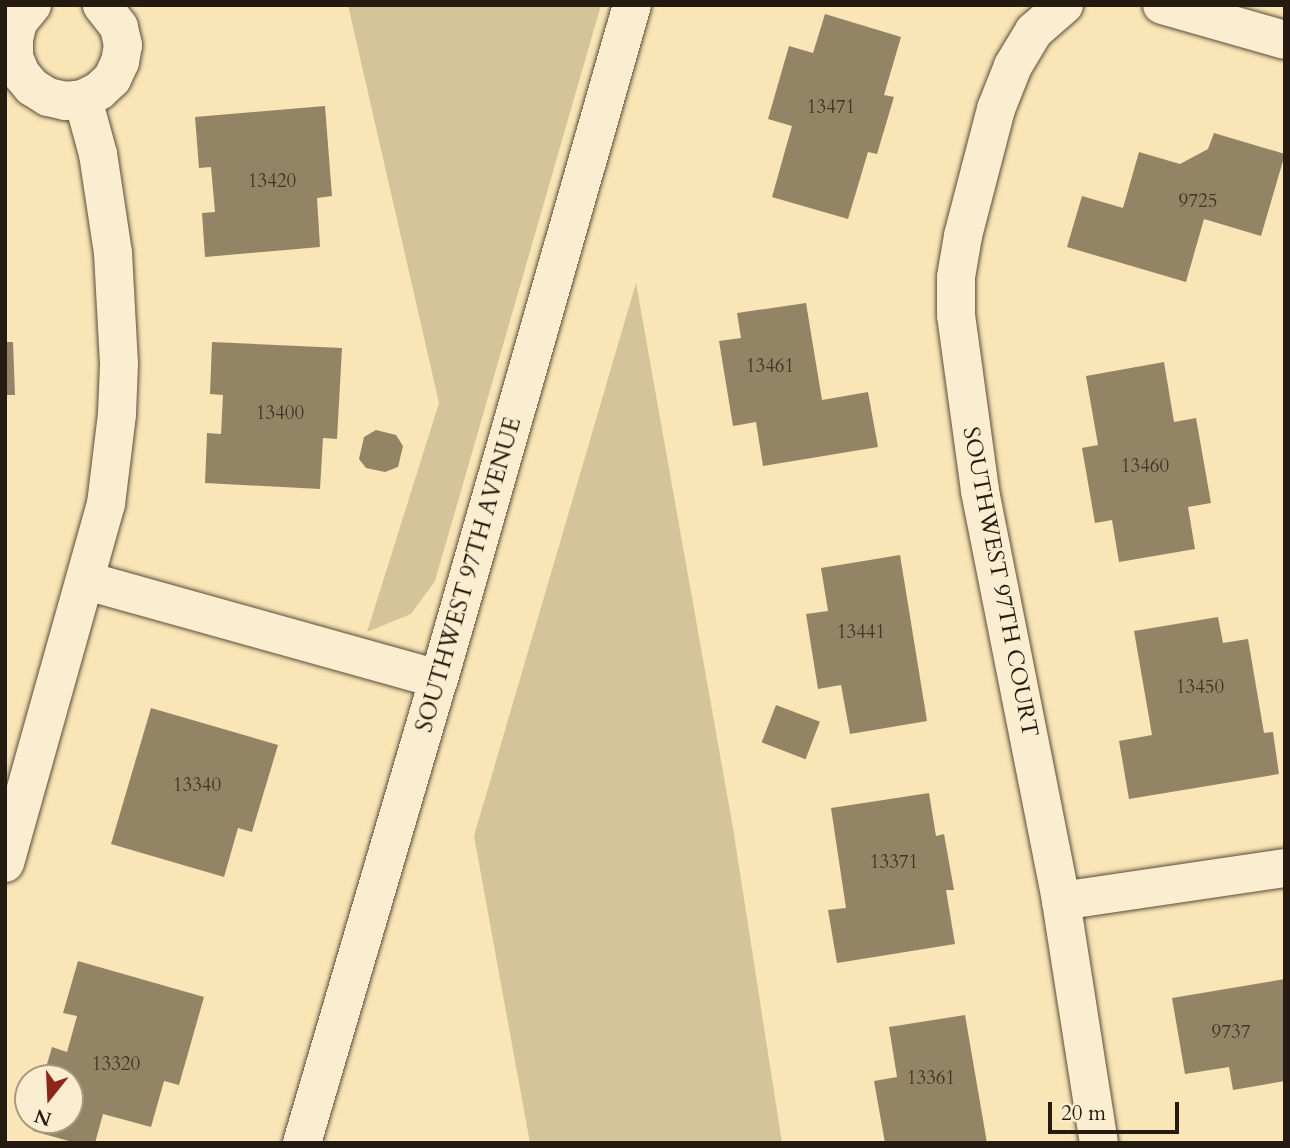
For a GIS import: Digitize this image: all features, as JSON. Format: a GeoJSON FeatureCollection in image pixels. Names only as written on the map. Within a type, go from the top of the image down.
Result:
{"type":"FeatureCollection","features":[{"type":"Feature","properties":{"kind":"street"},"geometry":{"type":"LineString","coordinates":[[32,5],[18,22],[14,57],[20,74],[32,87],[48,97],[65,101],[83,99],[99,91],[112,79],[120,62],[122,45],[119,27],[102,5]]}},
{"type":"Feature","properties":{"kind":"street","name":"SOUTHWEST 97TH AVENUE"},"geometry":{"type":"LineString","coordinates":[[302,1143],[439,679],[632,5]]}},
{"type":"Feature","properties":{"kind":"street","name":"SOUTHWEST 97TH COURT"},"geometry":{"type":"LineString","coordinates":[[1064,5],[1034,30],[1013,66],[996,110],[963,236],[956,277],[956,315],[980,491],[1061,901],[1099,1143]]}},
{"type":"Feature","properties":{"kind":"street"},"geometry":{"type":"LineString","coordinates":[[1162,5],[1285,40]]}},
{"type":"Feature","properties":{"kind":"street"},"geometry":{"type":"LineString","coordinates":[[5,863],[87,581],[106,504],[119,364],[113,253],[98,154],[83,99]]}},
{"type":"Feature","properties":{"kind":"street"},"geometry":{"type":"LineString","coordinates":[[87,581],[439,679]]}},
{"type":"Feature","properties":{"kind":"street"},"geometry":{"type":"LineString","coordinates":[[1061,901],[1285,868]]}},
{"type":"Feature","properties":{"kind":"shaded area"},"geometry":{"type":"Polygon","coordinates":[[[348,5],[601,5],[435,581],[411,614],[367,632],[439,403],[348,5]]]}},
{"type":"Feature","properties":{"kind":"shaded area"},"geometry":{"type":"Polygon","coordinates":[[[636,283],[733,828],[782,1143],[530,1143],[474,836],[636,283]]]}},
{"type":"Feature","properties":{"kind":"building"},"geometry":{"type":"Polygon","coordinates":[[[825,14],[901,37],[884,95],[894,97],[877,154],[868,152],[848,219],[772,197],[792,126],[768,119],[789,46],[813,53],[825,14]]]}},
{"type":"Feature","properties":{"kind":"building"},"geometry":{"type":"Polygon","coordinates":[[[325,106],[332,196],[317,198],[320,247],[205,257],[202,213],[215,212],[211,167],[199,168],[195,117],[325,106]]]}},
{"type":"Feature","properties":{"kind":"building"},"geometry":{"type":"Polygon","coordinates":[[[1214,133],[1285,154],[1261,236],[1204,219],[1186,282],[1067,247],[1082,196],[1123,208],[1139,152],[1180,164],[1208,149],[1214,133]]]}},
{"type":"Feature","properties":{"kind":"building"},"geometry":{"type":"Polygon","coordinates":[[[806,303],[822,400],[868,392],[878,447],[763,466],[756,422],[733,426],[719,341],[741,338],[737,313],[806,303]]]}},
{"type":"Feature","properties":{"kind":"building"},"geometry":{"type":"Polygon","coordinates":[[[5,342],[13,342],[15,395],[5,395],[5,342]]]}},
{"type":"Feature","properties":{"kind":"building"},"geometry":{"type":"Polygon","coordinates":[[[212,342],[342,348],[337,439],[323,438],[320,489],[205,483],[207,433],[221,434],[223,395],[210,394],[212,342]]]}},
{"type":"Feature","properties":{"kind":"building"},"geometry":{"type":"Polygon","coordinates":[[[1164,362],[1174,422],[1196,418],[1211,503],[1188,507],[1195,549],[1119,562],[1112,520],[1095,523],[1082,448],[1098,445],[1086,376],[1164,362]]]}},
{"type":"Feature","properties":{"kind":"building"},"geometry":{"type":"Polygon","coordinates":[[[376,430],[396,435],[403,446],[398,467],[385,472],[366,468],[359,459],[364,437],[376,430]]]}},
{"type":"Feature","properties":{"kind":"building"},"geometry":{"type":"Polygon","coordinates":[[[900,555],[927,721],[850,734],[841,685],[818,689],[806,614],[828,611],[821,568],[900,555]]]}},
{"type":"Feature","properties":{"kind":"building"},"geometry":{"type":"Polygon","coordinates":[[[1218,617],[1223,643],[1248,639],[1264,733],[1273,732],[1279,774],[1129,799],[1119,741],[1152,735],[1134,631],[1218,617]]]}},
{"type":"Feature","properties":{"kind":"building"},"geometry":{"type":"Polygon","coordinates":[[[776,705],[820,722],[806,759],[762,742],[776,705]]]}},
{"type":"Feature","properties":{"kind":"building"},"geometry":{"type":"Polygon","coordinates":[[[151,708],[278,745],[252,832],[238,828],[224,877],[111,844],[151,708]]]}},
{"type":"Feature","properties":{"kind":"building"},"geometry":{"type":"Polygon","coordinates":[[[929,793],[936,836],[944,834],[954,890],[946,890],[955,944],[837,963],[828,910],[846,908],[831,808],[929,793]]]}},
{"type":"Feature","properties":{"kind":"building"},"geometry":{"type":"Polygon","coordinates":[[[78,961],[204,997],[179,1085],[164,1081],[151,1127],[103,1114],[95,1143],[76,1143],[44,1134],[84,1134],[84,1064],[47,1064],[52,1047],[67,1052],[77,1016],[63,1013],[78,961]]]}},
{"type":"Feature","properties":{"kind":"building"},"geometry":{"type":"Polygon","coordinates":[[[1285,979],[1285,1081],[1233,1090],[1229,1067],[1185,1074],[1172,998],[1285,979]]]}},
{"type":"Feature","properties":{"kind":"building"},"geometry":{"type":"Polygon","coordinates":[[[965,1015],[987,1143],[885,1143],[874,1081],[897,1077],[889,1027],[965,1015]]]}}]}
